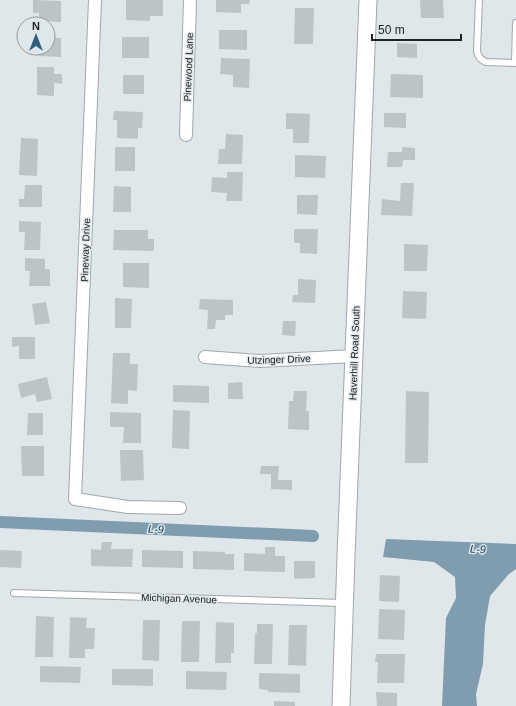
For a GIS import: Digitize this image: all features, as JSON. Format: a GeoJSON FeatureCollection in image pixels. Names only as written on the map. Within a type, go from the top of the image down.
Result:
{"type":"FeatureCollection","features":[{"type":"Feature","properties":{"kind":"street","name":"Pineway Drive"},"geometry":{"type":"LineString","coordinates":[[95,0],[75,500],[128,507],[180,508]]}},
{"type":"Feature","properties":{"kind":"street","name":"Pinewood Lane"},"geometry":{"type":"LineString","coordinates":[[186,135],[190,0]]}},
{"type":"Feature","properties":{"kind":"street","name":"Haverhill Road South"},"geometry":{"type":"LineString","coordinates":[[341,706],[368,0]]}},
{"type":"Feature","properties":{"kind":"street","name":"Utzinger Drive"},"geometry":{"type":"LineString","coordinates":[[205,357],[260,361],[354,356]]}},
{"type":"Feature","properties":{"kind":"lane"},"geometry":{"type":"LineString","coordinates":[[479,0],[477,51],[478,55],[486,62],[515,62],[516,23]]}},
{"type":"Feature","properties":{"kind":"lane","name":"Michigan Avenue"},"geometry":{"type":"LineString","coordinates":[[14,593],[344,603]]}},
{"type":"Feature","properties":{"kind":"water"},"geometry":{"type":"Polygon","coordinates":[[[386,539],[516,544],[516,569],[509,574],[490,596],[485,625],[483,664],[476,694],[477,706],[442,706],[446,618],[456,598],[455,577],[434,562],[383,557],[386,539]]]}},
{"type":"Feature","properties":{"kind":"building"},"geometry":{"type":"Polygon","coordinates":[[[33,0],[61,1],[61,22],[56,22],[56,16],[39,16],[39,13],[33,13],[33,0]]]}},
{"type":"Feature","properties":{"kind":"building"},"geometry":{"type":"Polygon","coordinates":[[[126,0],[163,0],[163,16],[150,16],[150,21],[126,20],[126,0]]]}},
{"type":"Feature","properties":{"kind":"building"},"geometry":{"type":"Polygon","coordinates":[[[216,0],[250,0],[249,4],[241,4],[241,13],[216,12],[216,0]]]}},
{"type":"Feature","properties":{"kind":"building"},"geometry":{"type":"Polygon","coordinates":[[[420,0],[443,0],[444,18],[421,18],[420,0]]]}},
{"type":"Feature","properties":{"kind":"building"},"geometry":{"type":"Polygon","coordinates":[[[295,8],[314,8],[313,44],[294,44],[295,8]]]}},
{"type":"Feature","properties":{"kind":"building"},"geometry":{"type":"Polygon","coordinates":[[[219,30],[247,30],[247,50],[219,49],[219,30]]]}},
{"type":"Feature","properties":{"kind":"building"},"geometry":{"type":"Polygon","coordinates":[[[122,37],[149,37],[149,58],[122,58],[122,37]]]}},
{"type":"Feature","properties":{"kind":"building"},"geometry":{"type":"Polygon","coordinates":[[[56,38],[61,38],[61,57],[39,56],[56,56],[56,38]]]}},
{"type":"Feature","properties":{"kind":"building"},"geometry":{"type":"Polygon","coordinates":[[[397,43],[417,44],[417,58],[397,57],[397,43]]]}},
{"type":"Feature","properties":{"kind":"building"},"geometry":{"type":"Polygon","coordinates":[[[221,58],[250,59],[249,88],[233,87],[233,75],[220,74],[221,58]]]}},
{"type":"Feature","properties":{"kind":"building"},"geometry":{"type":"Polygon","coordinates":[[[37,67],[54,67],[54,74],[62,74],[62,84],[54,83],[54,96],[37,95],[37,67]]]}},
{"type":"Feature","properties":{"kind":"building"},"geometry":{"type":"Polygon","coordinates":[[[391,74],[423,75],[423,98],[390,97],[391,74]]]}},
{"type":"Feature","properties":{"kind":"building"},"geometry":{"type":"Polygon","coordinates":[[[123,75],[144,75],[144,94],[123,94],[123,75]]]}},
{"type":"Feature","properties":{"kind":"building"},"geometry":{"type":"Polygon","coordinates":[[[114,111],[143,112],[142,128],[138,128],[138,139],[117,138],[117,120],[113,120],[114,111]]]}},
{"type":"Feature","properties":{"kind":"building"},"geometry":{"type":"Polygon","coordinates":[[[286,113],[310,114],[309,143],[293,143],[293,129],[286,129],[286,113]]]}},
{"type":"Feature","properties":{"kind":"building"},"geometry":{"type":"Polygon","coordinates":[[[384,113],[406,113],[406,128],[384,127],[384,113]]]}},
{"type":"Feature","properties":{"kind":"building"},"geometry":{"type":"Polygon","coordinates":[[[226,134],[243,135],[242,164],[218,164],[219,149],[225,149],[226,134]]]}},
{"type":"Feature","properties":{"kind":"building"},"geometry":{"type":"Polygon","coordinates":[[[21,138],[38,139],[37,176],[19,175],[21,138]]]}},
{"type":"Feature","properties":{"kind":"building"},"geometry":{"type":"Polygon","coordinates":[[[115,147],[135,147],[135,171],[115,171],[115,147]]]}},
{"type":"Feature","properties":{"kind":"building"},"geometry":{"type":"Polygon","coordinates":[[[402,147],[415,148],[415,160],[403,160],[402,167],[387,167],[388,152],[402,152],[402,147]]]}},
{"type":"Feature","properties":{"kind":"building"},"geometry":{"type":"Polygon","coordinates":[[[295,155],[326,156],[325,178],[295,177],[295,155]]]}},
{"type":"Feature","properties":{"kind":"building"},"geometry":{"type":"Polygon","coordinates":[[[227,172],[243,172],[242,201],[226,201],[227,193],[211,192],[212,177],[227,178],[227,172]]]}},
{"type":"Feature","properties":{"kind":"building"},"geometry":{"type":"Polygon","coordinates":[[[401,183],[414,183],[412,216],[381,215],[382,199],[400,201],[401,183]]]}},
{"type":"Feature","properties":{"kind":"building"},"geometry":{"type":"Polygon","coordinates":[[[25,185],[42,185],[42,207],[19,207],[19,199],[24,199],[25,185]]]}},
{"type":"Feature","properties":{"kind":"building"},"geometry":{"type":"Polygon","coordinates":[[[114,186],[131,187],[131,212],[113,212],[114,186]]]}},
{"type":"Feature","properties":{"kind":"building"},"geometry":{"type":"Polygon","coordinates":[[[297,195],[318,195],[317,215],[297,214],[297,195]]]}},
{"type":"Feature","properties":{"kind":"building"},"geometry":{"type":"Polygon","coordinates":[[[19,221],[41,222],[40,250],[24,250],[25,232],[19,232],[19,221]]]}},
{"type":"Feature","properties":{"kind":"building"},"geometry":{"type":"Polygon","coordinates":[[[294,229],[318,229],[317,254],[300,253],[300,243],[294,243],[294,229]]]}},
{"type":"Feature","properties":{"kind":"building"},"geometry":{"type":"Polygon","coordinates":[[[114,230],[148,230],[148,239],[154,239],[154,251],[113,250],[114,230]]]}},
{"type":"Feature","properties":{"kind":"building"},"geometry":{"type":"Polygon","coordinates":[[[404,244],[428,245],[427,271],[404,271],[404,244]]]}},
{"type":"Feature","properties":{"kind":"building"},"geometry":{"type":"Polygon","coordinates":[[[25,258],[45,259],[45,269],[50,269],[50,286],[29,286],[30,271],[25,271],[25,258]]]}},
{"type":"Feature","properties":{"kind":"building"},"geometry":{"type":"Polygon","coordinates":[[[123,263],[149,263],[149,288],[123,287],[123,263]]]}},
{"type":"Feature","properties":{"kind":"building"},"geometry":{"type":"Polygon","coordinates":[[[298,279],[316,280],[315,303],[292,302],[293,295],[298,295],[298,279]]]}},
{"type":"Feature","properties":{"kind":"building"},"geometry":{"type":"Polygon","coordinates":[[[403,291],[427,292],[426,319],[402,318],[403,291]]]}},
{"type":"Feature","properties":{"kind":"building"},"geometry":{"type":"Polygon","coordinates":[[[115,298],[132,299],[131,328],[115,328],[115,298]]]}},
{"type":"Feature","properties":{"kind":"building"},"geometry":{"type":"Polygon","coordinates":[[[200,299],[233,300],[233,315],[225,315],[225,320],[216,320],[215,329],[207,329],[208,310],[199,309],[200,299]]]}},
{"type":"Feature","properties":{"kind":"building"},"geometry":{"type":"Polygon","coordinates":[[[46,302],[50,323],[35,325],[32,304],[46,302]]]}},
{"type":"Feature","properties":{"kind":"building"},"geometry":{"type":"Polygon","coordinates":[[[283,321],[296,321],[295,336],[282,335],[283,321]]]}},
{"type":"Feature","properties":{"kind":"building"},"geometry":{"type":"Polygon","coordinates":[[[12,337],[35,337],[35,359],[19,359],[19,346],[12,347],[12,337]]]}},
{"type":"Feature","properties":{"kind":"building"},"geometry":{"type":"Polygon","coordinates":[[[113,353],[130,353],[130,364],[138,364],[137,391],[128,390],[128,404],[111,403],[113,353]]]}},
{"type":"Feature","properties":{"kind":"building"},"geometry":{"type":"Polygon","coordinates":[[[47,377],[52,399],[37,402],[35,394],[21,398],[18,384],[47,377]]]}},
{"type":"Feature","properties":{"kind":"building"},"geometry":{"type":"Polygon","coordinates":[[[242,382],[243,399],[228,399],[228,383],[242,382]]]}},
{"type":"Feature","properties":{"kind":"building"},"geometry":{"type":"Polygon","coordinates":[[[173,385],[209,386],[209,403],[173,402],[173,385]]]}},
{"type":"Feature","properties":{"kind":"building"},"geometry":{"type":"Polygon","coordinates":[[[294,391],[307,391],[306,411],[309,411],[309,430],[288,429],[289,401],[293,401],[294,391]]]}},
{"type":"Feature","properties":{"kind":"building"},"geometry":{"type":"Polygon","coordinates":[[[406,391],[429,392],[428,463],[405,463],[406,391]]]}},
{"type":"Feature","properties":{"kind":"building"},"geometry":{"type":"Polygon","coordinates":[[[173,410],[190,411],[189,449],[172,448],[173,410]]]}},
{"type":"Feature","properties":{"kind":"building"},"geometry":{"type":"Polygon","coordinates":[[[110,412],[141,413],[141,443],[123,443],[124,427],[110,427],[110,412]]]}},
{"type":"Feature","properties":{"kind":"building"},"geometry":{"type":"Polygon","coordinates":[[[28,413],[43,413],[43,435],[27,435],[28,413]]]}},
{"type":"Feature","properties":{"kind":"building"},"geometry":{"type":"Polygon","coordinates":[[[21,446],[44,446],[44,476],[22,476],[21,446]]]}},
{"type":"Feature","properties":{"kind":"building"},"geometry":{"type":"Polygon","coordinates":[[[120,450],[143,450],[144,480],[121,481],[120,450]]]}},
{"type":"Feature","properties":{"kind":"building"},"geometry":{"type":"Polygon","coordinates":[[[261,466],[279,466],[278,480],[292,480],[292,490],[271,489],[271,474],[260,474],[261,466]]]}},
{"type":"Feature","properties":{"kind":"building"},"geometry":{"type":"Polygon","coordinates":[[[102,542],[112,542],[111,549],[133,549],[132,567],[91,566],[91,549],[101,550],[102,542]]]}},
{"type":"Feature","properties":{"kind":"building"},"geometry":{"type":"Polygon","coordinates":[[[265,547],[275,547],[275,556],[285,556],[285,572],[244,571],[244,553],[265,554],[265,547]]]}},
{"type":"Feature","properties":{"kind":"building"},"geometry":{"type":"Polygon","coordinates":[[[0,550],[22,551],[21,568],[0,567],[0,550]]]}},
{"type":"Feature","properties":{"kind":"building"},"geometry":{"type":"Polygon","coordinates":[[[142,550],[183,551],[183,568],[142,567],[142,550]]]}},
{"type":"Feature","properties":{"kind":"building"},"geometry":{"type":"Polygon","coordinates":[[[193,551],[225,552],[225,554],[234,554],[234,570],[193,569],[193,551]]]}},
{"type":"Feature","properties":{"kind":"building"},"geometry":{"type":"Polygon","coordinates":[[[294,561],[315,561],[315,578],[294,579],[294,561]]]}},
{"type":"Feature","properties":{"kind":"building"},"geometry":{"type":"Polygon","coordinates":[[[380,575],[400,576],[399,602],[379,601],[380,575]]]}},
{"type":"Feature","properties":{"kind":"building"},"geometry":{"type":"Polygon","coordinates":[[[379,609],[405,610],[404,640],[378,639],[379,609]]]}},
{"type":"Feature","properties":{"kind":"building"},"geometry":{"type":"Polygon","coordinates":[[[36,616],[54,617],[53,657],[35,657],[36,616]]]}},
{"type":"Feature","properties":{"kind":"building"},"geometry":{"type":"Polygon","coordinates":[[[70,617],[87,618],[86,628],[95,628],[94,649],[85,649],[85,658],[69,658],[70,617]]]}},
{"type":"Feature","properties":{"kind":"building"},"geometry":{"type":"Polygon","coordinates":[[[143,620],[160,620],[159,661],[142,660],[143,620]]]}},
{"type":"Feature","properties":{"kind":"building"},"geometry":{"type":"Polygon","coordinates":[[[182,621],[200,621],[199,662],[181,662],[182,621]]]}},
{"type":"Feature","properties":{"kind":"building"},"geometry":{"type":"Polygon","coordinates":[[[216,622],[234,623],[234,653],[231,653],[231,663],[215,663],[216,622]]]}},
{"type":"Feature","properties":{"kind":"building"},"geometry":{"type":"Polygon","coordinates":[[[257,624],[273,624],[272,664],[254,664],[255,633],[257,633],[257,624]]]}},
{"type":"Feature","properties":{"kind":"building"},"geometry":{"type":"Polygon","coordinates":[[[289,625],[307,625],[306,666],[288,665],[289,625]]]}},
{"type":"Feature","properties":{"kind":"building"},"geometry":{"type":"Polygon","coordinates":[[[376,654],[405,654],[404,683],[377,683],[378,662],[375,662],[376,654]]]}},
{"type":"Feature","properties":{"kind":"building"},"geometry":{"type":"Polygon","coordinates":[[[40,666],[81,667],[80,683],[40,682],[40,666]]]}},
{"type":"Feature","properties":{"kind":"building"},"geometry":{"type":"Polygon","coordinates":[[[112,669],[153,669],[153,686],[112,685],[112,669]]]}},
{"type":"Feature","properties":{"kind":"building"},"geometry":{"type":"Polygon","coordinates":[[[186,671],[227,672],[226,690],[186,689],[186,671]]]}},
{"type":"Feature","properties":{"kind":"building"},"geometry":{"type":"Polygon","coordinates":[[[259,673],[300,674],[300,693],[268,692],[268,690],[259,689],[259,673]]]}},
{"type":"Feature","properties":{"kind":"building"},"geometry":{"type":"Polygon","coordinates":[[[376,692],[397,693],[397,706],[377,706],[376,692]]]}},
{"type":"Feature","properties":{"kind":"building"},"geometry":{"type":"Polygon","coordinates":[[[274,701],[295,702],[295,706],[274,706],[274,701]]]}},
{"type":"Feature","properties":{"kind":"waterway","name":"L-9"},"geometry":{"type":"LineString","coordinates":[[0,522],[313,536]]}}]}
